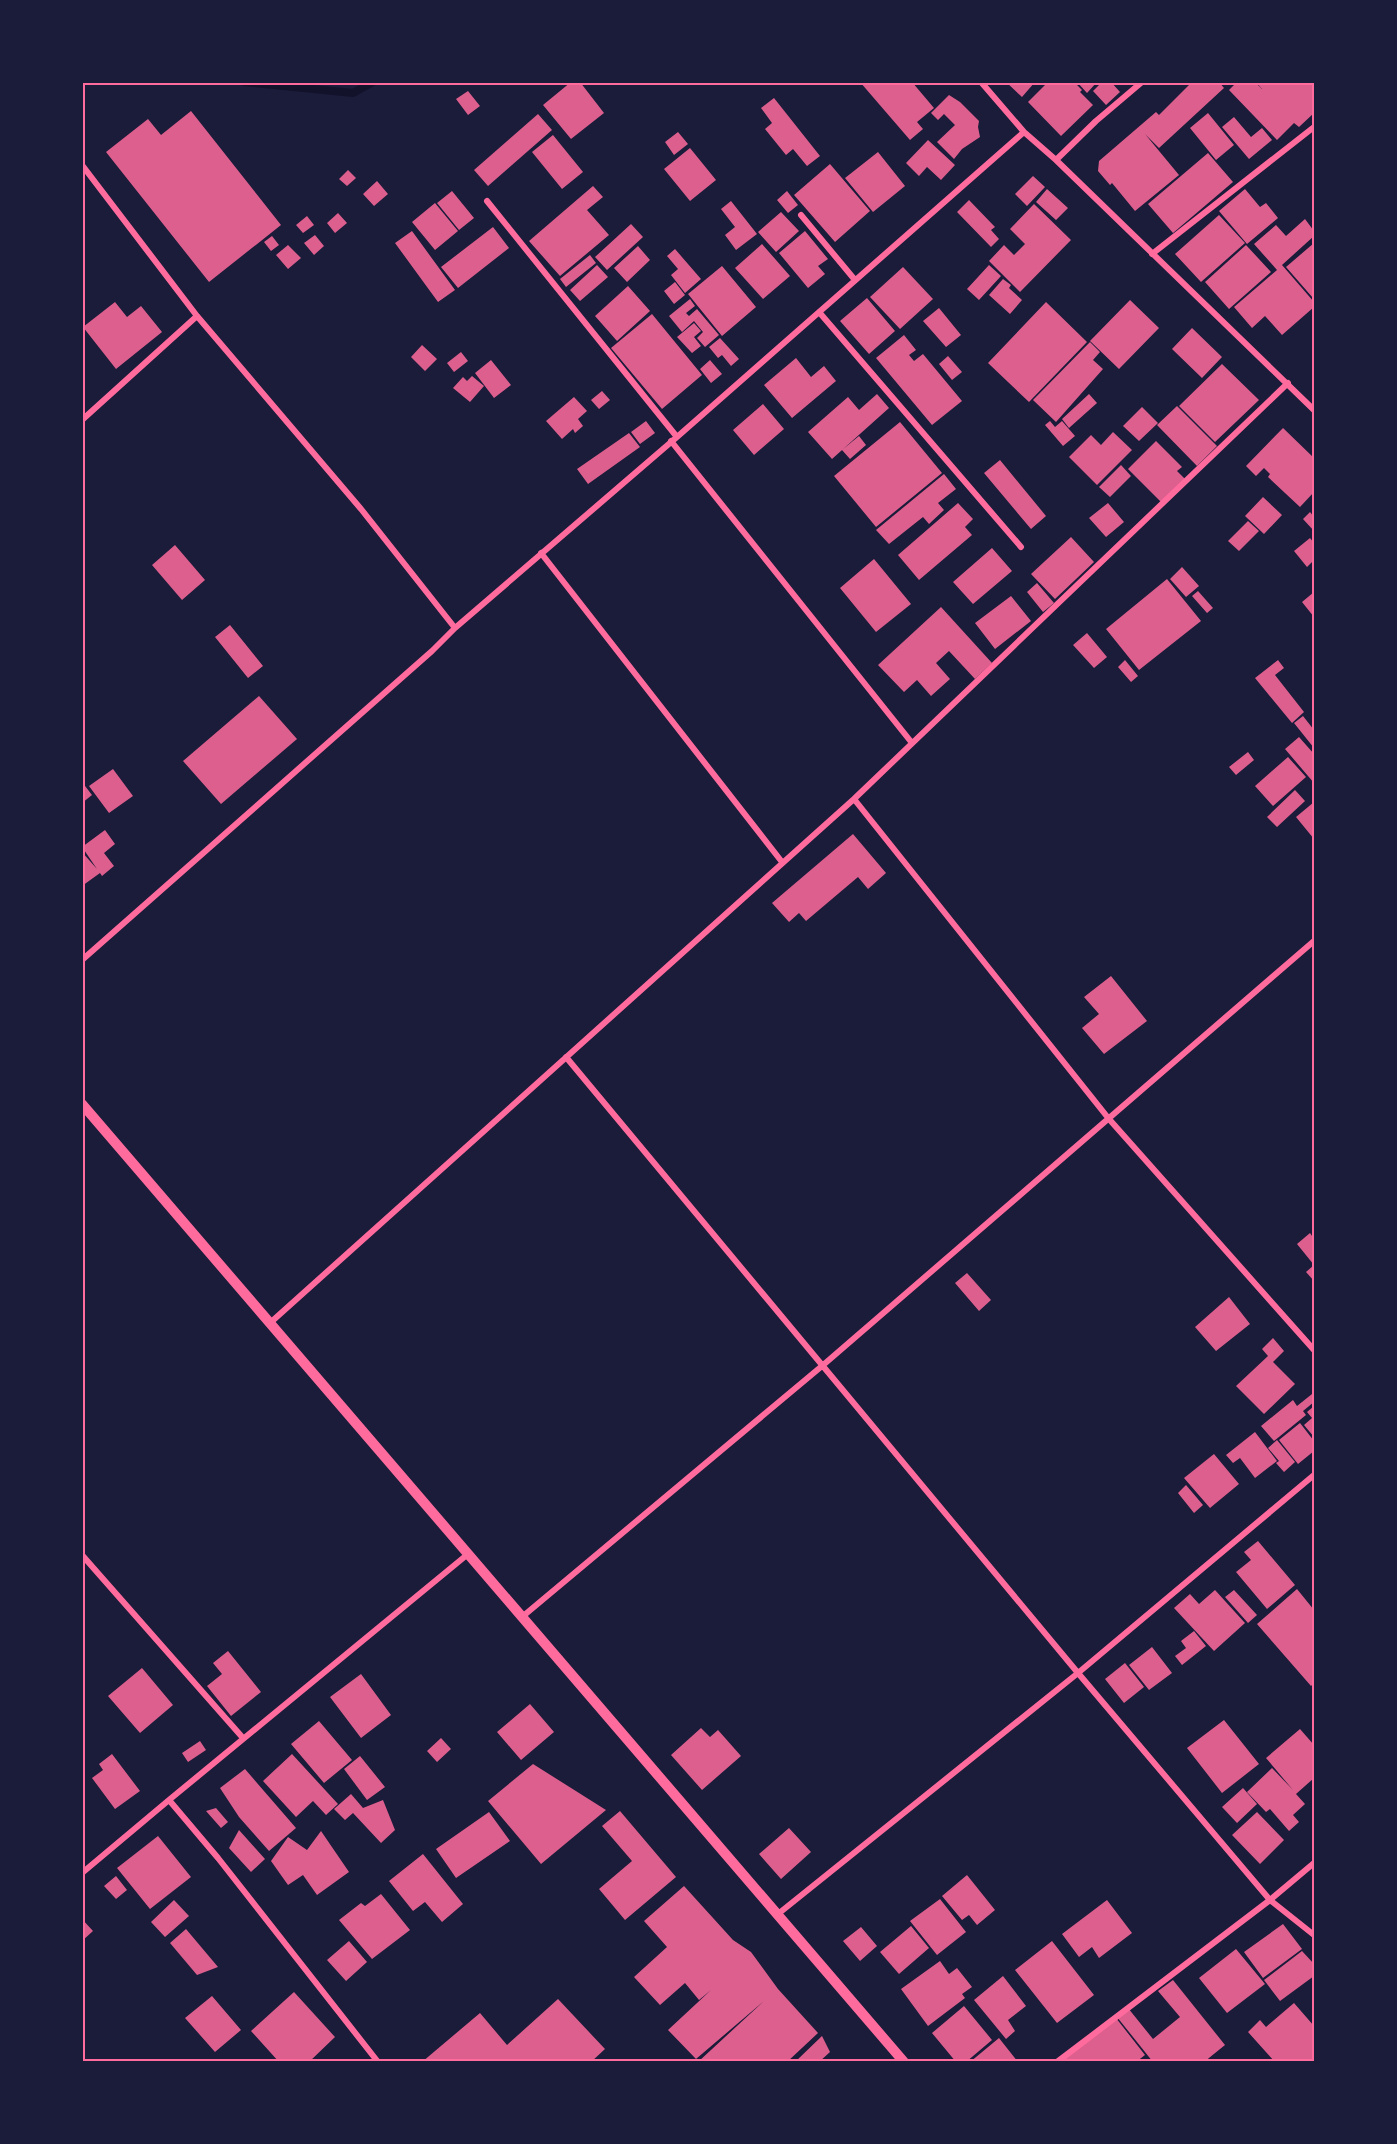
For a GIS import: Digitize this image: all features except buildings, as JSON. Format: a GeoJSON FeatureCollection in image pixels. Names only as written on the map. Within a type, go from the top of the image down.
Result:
{"type":"FeatureCollection","features":[{"type":"Feature","properties":{"kind":"street"},"geometry":{"type":"LineString","coordinates":[[981,82],[1024,132],[1056,160],[1314,410]]}},
{"type":"Feature","properties":{"kind":"street"},"geometry":{"type":"LineString","coordinates":[[1056,160],[1096,121],[1142,82]]}},
{"type":"Feature","properties":{"kind":"street"},"geometry":{"type":"LineString","coordinates":[[1152,255],[1314,127]]}},
{"type":"Feature","properties":{"kind":"street"},"geometry":{"type":"LineString","coordinates":[[82,960],[432,651],[455,628],[1024,132]]}},
{"type":"Feature","properties":{"kind":"street"},"geometry":{"type":"LineString","coordinates":[[82,165],[197,316],[362,509],[455,628]]}},
{"type":"Feature","properties":{"kind":"street"},"geometry":{"type":"LineString","coordinates":[[487,201],[912,743]]}},
{"type":"Feature","properties":{"kind":"street"},"geometry":{"type":"LineString","coordinates":[[801,215],[855,280]]}},
{"type":"Feature","properties":{"kind":"street"},"geometry":{"type":"LineString","coordinates":[[819,312],[1021,547]]}},
{"type":"Feature","properties":{"kind":"street"},"geometry":{"type":"LineString","coordinates":[[82,420],[197,316]]}},
{"type":"Feature","properties":{"kind":"street"},"geometry":{"type":"LineString","coordinates":[[270,1323],[854,799],[1288,383]]}},
{"type":"Feature","properties":{"kind":"street"},"geometry":{"type":"LineString","coordinates":[[541,553],[782,862]]}},
{"type":"Feature","properties":{"kind":"street"},"geometry":{"type":"LineString","coordinates":[[854,799],[1109,1119],[1314,1350]]}},
{"type":"Feature","properties":{"kind":"street"},"geometry":{"type":"LineString","coordinates":[[522,1617],[822,1366],[1314,941]]}},
{"type":"Feature","properties":{"kind":"street"},"geometry":{"type":"LineString","coordinates":[[566,1058],[1270,1900],[1314,1935]]}},
{"type":"Feature","properties":{"kind":"street"},"geometry":{"type":"LineString","coordinates":[[82,1104],[904,2061]]}},
{"type":"Feature","properties":{"kind":"street"},"geometry":{"type":"LineString","coordinates":[[778,1914],[1078,1673],[1314,1475]]}},
{"type":"Feature","properties":{"kind":"street"},"geometry":{"type":"LineString","coordinates":[[82,1873],[468,1554]]}},
{"type":"Feature","properties":{"kind":"street"},"geometry":{"type":"LineString","coordinates":[[82,1555],[243,1738]]}},
{"type":"Feature","properties":{"kind":"street"},"geometry":{"type":"LineString","coordinates":[[169,1800],[218,1858],[378,2061]]}},
{"type":"Feature","properties":{"kind":"street"},"geometry":{"type":"LineString","coordinates":[[1057,2061],[1270,1900],[1314,1863]]}},
{"type":"Feature","properties":{"kind":"waterway"},"geometry":{"type":"LineString","coordinates":[[244,82],[353,93],[373,82]]}}]}
